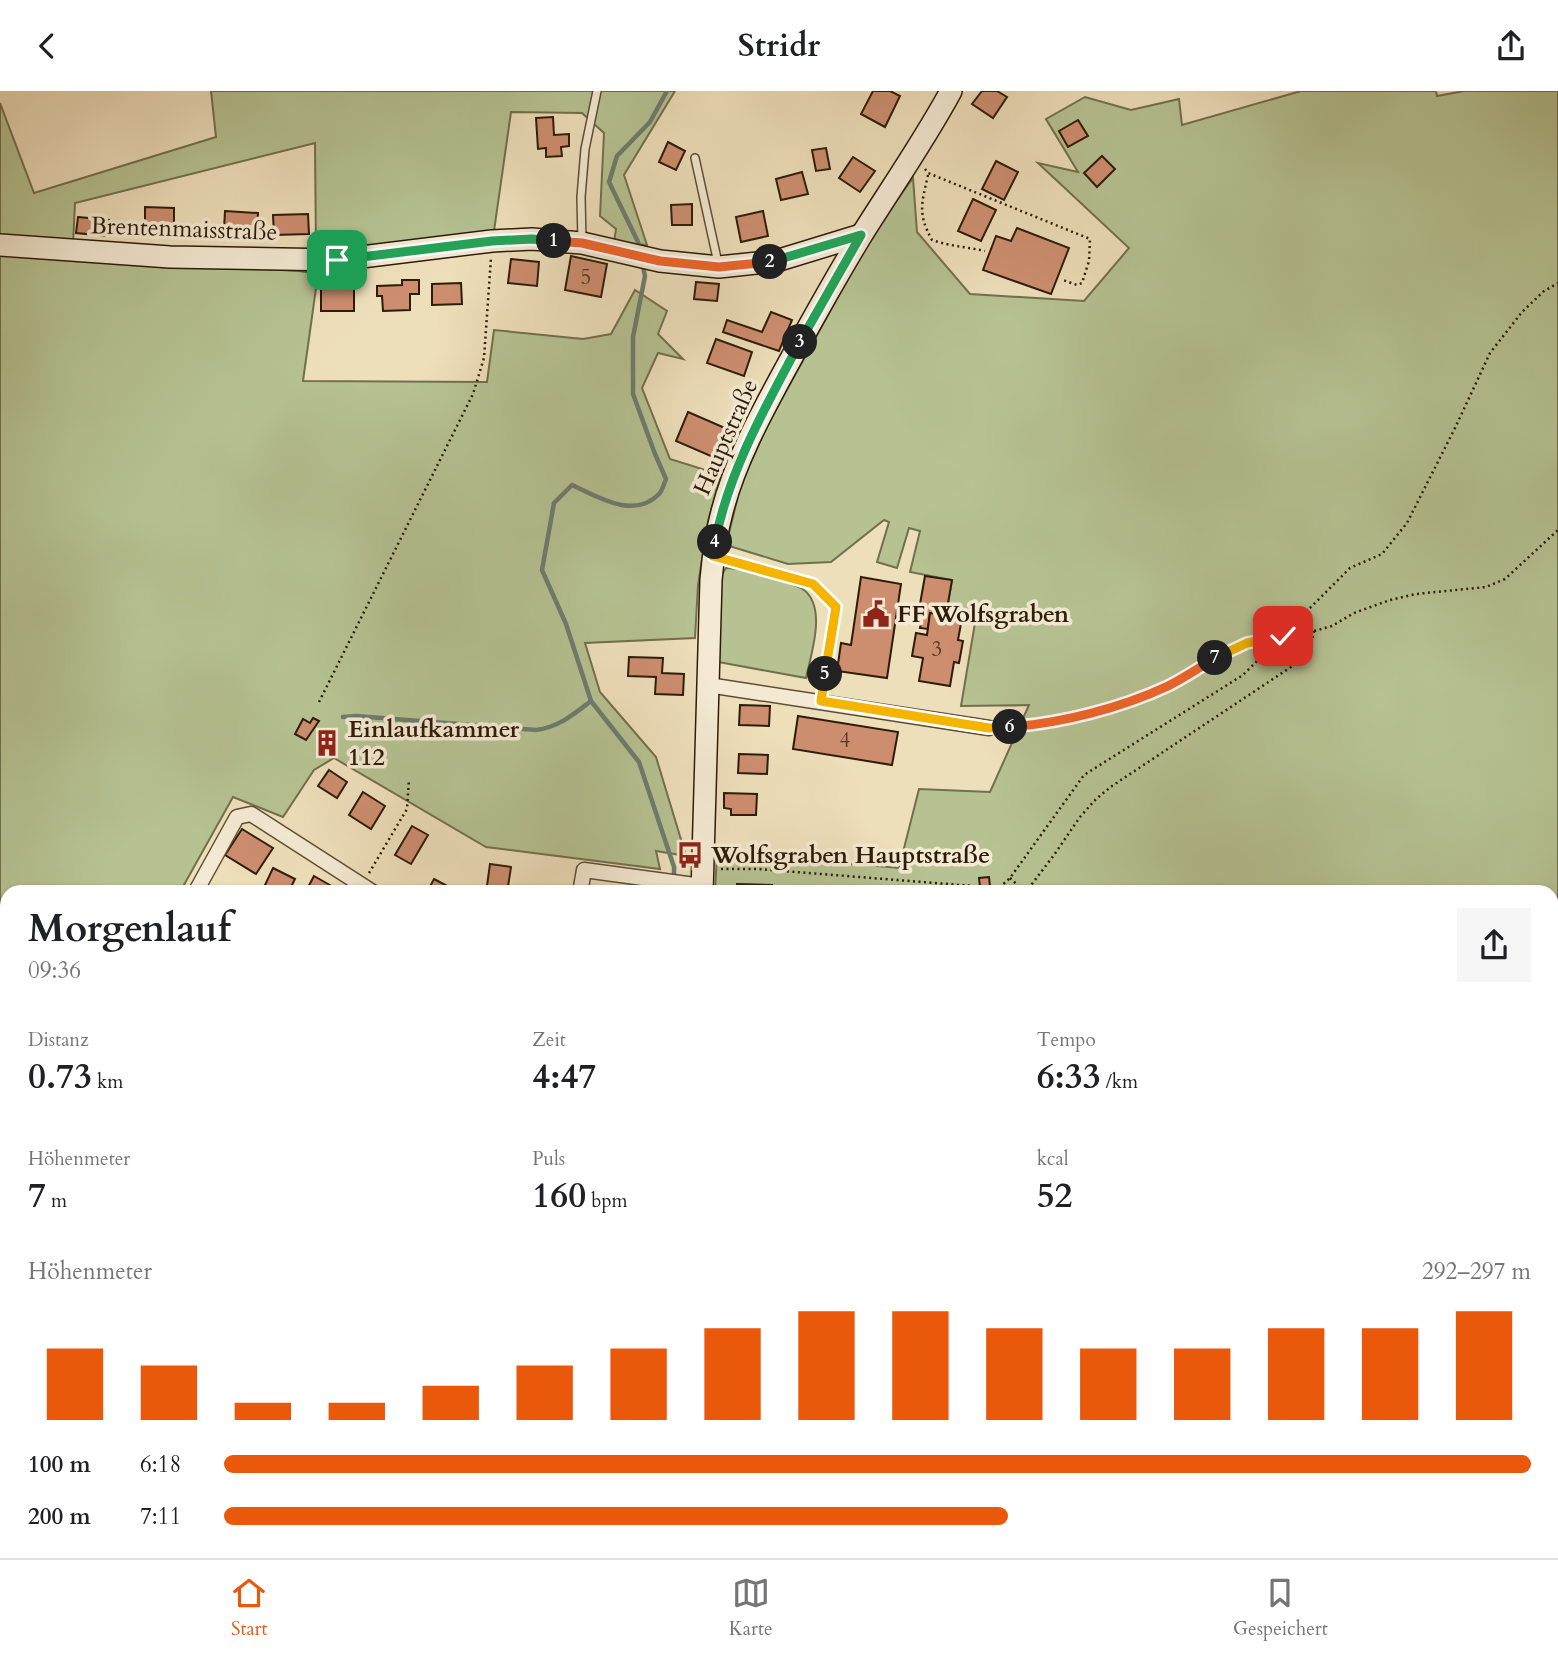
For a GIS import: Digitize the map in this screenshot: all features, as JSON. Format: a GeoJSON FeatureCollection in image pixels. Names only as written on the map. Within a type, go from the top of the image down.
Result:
{"type":"FeatureCollection","features":[{"type":"Feature","properties":{"kind":"street","name":"Hauptstraße"},"geometry":{"type":"LineString","coordinates":[[698,883],[711,580],[722,510],[746,448],[807,330],[861,235],[913,157],[951,91]]}},
{"type":"Feature","properties":{"kind":"street","name":"Brentenmaisstraße"},"geometry":{"type":"LineString","coordinates":[[0,245],[170,257],[337,260],[492,241],[532,239],[582,243],[660,261],[719,267],[776,261],[861,235]]}},
{"type":"Feature","properties":{"kind":"street"},"geometry":{"type":"LineString","coordinates":[[708,685],[989,728]]}},
{"type":"Feature","properties":{"kind":"street"},"geometry":{"type":"LineString","coordinates":[[199,885],[237,817],[250,814],[362,885]]}},
{"type":"Feature","properties":{"kind":"street"},"geometry":{"type":"LineString","coordinates":[[581,885],[584,870],[698,883]]}},
{"type":"Feature","properties":{"kind":"lane"},"geometry":{"type":"LineString","coordinates":[[582,243],[581,197],[585,149],[597,91]]}},
{"type":"Feature","properties":{"kind":"lane"},"geometry":{"type":"LineString","coordinates":[[695,158],[719,267]]}},
{"type":"Feature","properties":{"kind":"lane"},"geometry":{"type":"LineString","coordinates":[[713,556],[813,584],[836,607],[821,701]]}},
{"type":"Feature","properties":{"kind":"path"},"geometry":{"type":"LineString","coordinates":[[913,157],[928,173],[1090,240],[1089,261],[1082,283],[1077,285],[1063,279]]}},
{"type":"Feature","properties":{"kind":"path"},"geometry":{"type":"LineString","coordinates":[[928,173],[920,207],[924,225],[932,240],[948,246],[985,251]]}},
{"type":"Feature","properties":{"kind":"path"},"geometry":{"type":"LineString","coordinates":[[319,702],[473,394],[484,358],[492,241]]}},
{"type":"Feature","properties":{"kind":"path"},"geometry":{"type":"LineString","coordinates":[[1002,885],[1084,775],[1243,675],[1350,568],[1382,554],[1407,523],[1490,353],[1522,312],[1544,291],[1558,283]]}},
{"type":"Feature","properties":{"kind":"path"},"geometry":{"type":"LineString","coordinates":[[989,728],[1060,720],[1113,707],[1167,686],[1247,643],[1332,626],[1354,613],[1390,600],[1416,593],[1486,587],[1505,579],[1558,530]]}},
{"type":"Feature","properties":{"kind":"path"},"geometry":{"type":"LineString","coordinates":[[1030,885],[1080,817],[1097,799],[1112,786],[1297,663],[1311,643],[1314,631]]}},
{"type":"Feature","properties":{"kind":"path"},"geometry":{"type":"LineString","coordinates":[[370,885],[407,809],[409,779]]}},
{"type":"Feature","properties":{"kind":"path"},"geometry":{"type":"LineString","coordinates":[[698,883],[758,869],[960,885]]}},
{"type":"Feature","properties":{"kind":"path"},"geometry":{"type":"LineString","coordinates":[[1010,878],[1018,885]]}},
{"type":"Feature","properties":{"kind":"green space"},"geometry":{"type":"Polygon","coordinates":[[[211,91],[675,91],[624,175],[647,245],[614,242],[616,229],[600,216],[604,133],[582,113],[511,112],[494,231],[316,252],[315,143],[75,203],[73,244],[0,237],[0,103],[34,193],[216,137],[211,91]]]}},
{"type":"Feature","properties":{"kind":"green space"},"geometry":{"type":"Polygon","coordinates":[[[1301,91],[1436,91],[1437,96],[1464,91],[1558,91],[1558,885],[715,885],[717,852],[899,868],[919,789],[990,792],[1029,705],[961,706],[975,623],[946,615],[952,580],[910,572],[920,531],[909,528],[897,568],[877,562],[889,522],[884,520],[831,562],[788,564],[726,545],[741,484],[768,424],[876,228],[913,178],[917,232],[970,294],[1084,301],[1129,248],[1038,163],[1078,172],[1046,119],[1085,97],[1131,110],[1179,99],[1182,125],[1301,91]]]}},
{"type":"Feature","properties":{"kind":"green space"},"geometry":{"type":"Polygon","coordinates":[[[0,255],[318,274],[303,381],[487,382],[494,330],[583,339],[611,334],[635,290],[667,311],[658,334],[683,359],[658,353],[642,388],[670,459],[721,475],[708,521],[698,585],[695,638],[585,643],[600,692],[656,757],[686,856],[656,851],[660,869],[486,847],[334,758],[314,770],[283,817],[233,797],[184,885],[0,885],[0,255]]]}},
{"type":"Feature","properties":{"kind":"green space"},"geometry":{"type":"Polygon","coordinates":[[[726,568],[794,585],[804,590],[811,598],[815,608],[816,632],[806,678],[718,662],[721,576],[726,568]]]}},
{"type":"Feature","properties":{"kind":"building"},"geometry":{"type":"Polygon","coordinates":[[[873,91],[890,91],[900,96],[885,127],[861,114],[873,91]]]}},
{"type":"Feature","properties":{"kind":"building"},"geometry":{"type":"Polygon","coordinates":[[[982,91],[997,91],[1007,97],[993,118],[972,104],[982,91]]]}},
{"type":"Feature","properties":{"kind":"building"},"geometry":{"type":"Polygon","coordinates":[[[553,117],[554,135],[569,134],[569,146],[561,147],[562,156],[546,157],[546,148],[538,149],[536,118],[553,117]]]}},
{"type":"Feature","properties":{"kind":"building"},"geometry":{"type":"Polygon","coordinates":[[[1078,120],[1088,136],[1068,147],[1059,131],[1078,120]]]}},
{"type":"Feature","properties":{"kind":"building"},"geometry":{"type":"Polygon","coordinates":[[[668,142],[685,151],[676,170],[659,162],[668,142]]]}},
{"type":"Feature","properties":{"kind":"building"},"geometry":{"type":"Polygon","coordinates":[[[826,148],[830,169],[816,171],[812,150],[826,148]]]}},
{"type":"Feature","properties":{"kind":"building"},"geometry":{"type":"Polygon","coordinates":[[[1102,156],[1115,169],[1097,187],[1084,173],[1102,156]]]}},
{"type":"Feature","properties":{"kind":"building"},"geometry":{"type":"Polygon","coordinates":[[[853,157],[875,171],[860,192],[839,178],[853,157]]]}},
{"type":"Feature","properties":{"kind":"building"},"geometry":{"type":"Polygon","coordinates":[[[996,161],[1018,172],[1004,200],[982,189],[996,161]]]}},
{"type":"Feature","properties":{"kind":"building"},"geometry":{"type":"Polygon","coordinates":[[[802,172],[808,194],[781,200],[776,179],[802,172]]]}},
{"type":"Feature","properties":{"kind":"building"},"geometry":{"type":"Polygon","coordinates":[[[973,199],[996,210],[981,241],[958,231],[973,199]]]}},
{"type":"Feature","properties":{"kind":"building"},"geometry":{"type":"Polygon","coordinates":[[[692,204],[692,225],[672,225],[671,205],[692,204]]]}},
{"type":"Feature","properties":{"kind":"building"},"geometry":{"type":"Polygon","coordinates":[[[145,207],[174,208],[174,226],[145,225],[145,207]]]}},
{"type":"Feature","properties":{"kind":"building"},"geometry":{"type":"Polygon","coordinates":[[[225,211],[258,213],[257,231],[224,229],[225,211]]]}},
{"type":"Feature","properties":{"kind":"building"},"geometry":{"type":"Polygon","coordinates":[[[763,211],[768,236],[741,242],[736,217],[763,211]]]}},
{"type":"Feature","properties":{"kind":"building"},"geometry":{"type":"Polygon","coordinates":[[[308,214],[309,234],[274,235],[273,215],[308,214]]]}},
{"type":"Feature","properties":{"kind":"building"},"geometry":{"type":"Polygon","coordinates":[[[78,217],[109,220],[107,236],[76,233],[78,217]]]}},
{"type":"Feature","properties":{"kind":"building"},"geometry":{"type":"Polygon","coordinates":[[[1017,228],[1069,248],[1051,294],[983,270],[996,236],[1011,241],[1017,228]]]}},
{"type":"Feature","properties":{"kind":"building"},"geometry":{"type":"Polygon","coordinates":[[[571,256],[607,264],[601,297],[565,290],[571,256]]]}},
{"type":"Feature","properties":{"kind":"building"},"geometry":{"type":"Polygon","coordinates":[[[511,259],[539,262],[537,286],[508,283],[511,259]]]}},
{"type":"Feature","properties":{"kind":"building"},"geometry":{"type":"Polygon","coordinates":[[[402,280],[419,280],[419,294],[410,294],[410,310],[383,311],[382,296],[377,296],[377,286],[402,285],[402,280]]]}},
{"type":"Feature","properties":{"kind":"building"},"geometry":{"type":"Polygon","coordinates":[[[696,282],[719,284],[717,301],[694,299],[696,282]]]}},
{"type":"Feature","properties":{"kind":"building"},"geometry":{"type":"Polygon","coordinates":[[[461,283],[462,304],[432,305],[432,284],[461,283]]]}},
{"type":"Feature","properties":{"kind":"building"},"geometry":{"type":"Polygon","coordinates":[[[321,286],[354,286],[354,311],[321,311],[321,286]]]}},
{"type":"Feature","properties":{"kind":"building"},"geometry":{"type":"Polygon","coordinates":[[[771,312],[792,320],[779,351],[723,332],[727,320],[762,332],[771,312]]]}},
{"type":"Feature","properties":{"kind":"building"},"geometry":{"type":"Polygon","coordinates":[[[716,339],[752,352],[744,376],[707,363],[716,339]]]}},
{"type":"Feature","properties":{"kind":"building"},"geometry":{"type":"Polygon","coordinates":[[[688,412],[725,428],[713,457],[676,441],[688,412]]]}},
{"type":"Feature","properties":{"kind":"building"},"geometry":{"type":"Polygon","coordinates":[[[925,576],[952,580],[946,615],[930,613],[928,629],[920,628],[924,605],[920,604],[925,576]]]}},
{"type":"Feature","properties":{"kind":"building","name":"FF Wolfsgraben"},"geometry":{"type":"Polygon","coordinates":[[[861,577],[901,584],[887,678],[837,671],[841,643],[851,645],[861,577]]]}},
{"type":"Feature","properties":{"kind":"building"},"geometry":{"type":"Polygon","coordinates":[[[930,613],[962,618],[958,640],[963,641],[959,663],[954,662],[950,686],[919,681],[923,658],[912,656],[916,633],[927,635],[930,613]]]}},
{"type":"Feature","properties":{"kind":"building"},"geometry":{"type":"Polygon","coordinates":[[[629,657],[663,658],[662,673],[684,674],[683,695],[655,694],[656,677],[628,676],[629,657]]]}},
{"type":"Feature","properties":{"kind":"building"},"geometry":{"type":"Polygon","coordinates":[[[740,705],[770,706],[769,726],[739,725],[740,705]]]}},
{"type":"Feature","properties":{"kind":"building"},"geometry":{"type":"Polygon","coordinates":[[[798,716],[898,732],[892,765],[793,749],[798,716]]]}},
{"type":"Feature","properties":{"kind":"building"},"geometry":{"type":"Polygon","coordinates":[[[313,718],[319,721],[306,740],[295,734],[303,719],[310,723],[313,718]]]}},
{"type":"Feature","properties":{"kind":"building","name":"Einlaufkammer 112"},"geometry":{"type":"Polygon","coordinates":[[[325,734],[334,739],[332,742],[336,744],[333,750],[319,744],[325,734]]]}},
{"type":"Feature","properties":{"kind":"building"},"geometry":{"type":"Polygon","coordinates":[[[739,754],[768,755],[767,774],[738,773],[739,754]]]}},
{"type":"Feature","properties":{"kind":"building"},"geometry":{"type":"Polygon","coordinates":[[[329,770],[347,782],[337,798],[318,786],[329,770]]]}},
{"type":"Feature","properties":{"kind":"building"},"geometry":{"type":"Polygon","coordinates":[[[363,792],[385,806],[371,829],[349,815],[363,792]]]}},
{"type":"Feature","properties":{"kind":"building"},"geometry":{"type":"Polygon","coordinates":[[[724,793],[757,794],[756,815],[731,815],[731,809],[724,808],[724,793]]]}},
{"type":"Feature","properties":{"kind":"building"},"geometry":{"type":"Polygon","coordinates":[[[412,826],[428,835],[411,864],[395,855],[412,826]]]}},
{"type":"Feature","properties":{"kind":"building"},"geometry":{"type":"Polygon","coordinates":[[[242,829],[273,848],[256,874],[225,855],[242,829]]]}},
{"type":"Feature","properties":{"kind":"building"},"geometry":{"type":"Polygon","coordinates":[[[490,864],[511,867],[508,885],[487,885],[490,864]]]}},
{"type":"Feature","properties":{"kind":"building"},"geometry":{"type":"Polygon","coordinates":[[[273,868],[295,879],[292,885],[265,885],[273,868]]]}},
{"type":"Feature","properties":{"kind":"building"},"geometry":{"type":"Polygon","coordinates":[[[314,876],[330,885],[309,885],[314,876]]]}},
{"type":"Feature","properties":{"kind":"building"},"geometry":{"type":"Polygon","coordinates":[[[989,877],[990,885],[980,885],[979,878],[989,877]]]}},
{"type":"Feature","properties":{"kind":"building"},"geometry":{"type":"Polygon","coordinates":[[[434,879],[445,885],[431,885],[434,879]]]}},
{"type":"Feature","properties":{"kind":"waterway"},"geometry":{"type":"LineString","coordinates":[[640,250],[609,182],[617,156],[650,122],[667,91]]}},
{"type":"Feature","properties":{"kind":"waterway"},"geometry":{"type":"LineString","coordinates":[[642,262],[645,276],[633,337],[633,394],[666,479],[659,494],[649,502],[627,506],[604,500],[572,485],[554,503],[542,570],[566,624],[591,701],[639,762],[674,867],[674,885]]}},
{"type":"Feature","properties":{"kind":"waterway"},"geometry":{"type":"LineString","coordinates":[[343,717],[536,730],[559,723],[591,701]]}},
{"type":"Feature","properties":{"kind":"place","name":"FF Wolfsgraben"},"geometry":{"type":"Point","coordinates":[876,614]}},
{"type":"Feature","properties":{"kind":"place","name":"Einlaufkammer 112"},"geometry":{"type":"Point","coordinates":[327,743]}},
{"type":"Feature","properties":{"kind":"place","name":"Wolfsgraben Hauptstraße"},"geometry":{"type":"Point","coordinates":[690,855]}},
{"type":"Feature","properties":{"kind":"route"},"geometry":{"type":"LineString","coordinates":[[337,260],[492,241],[532,239],[582,243],[660,261],[719,267],[776,261],[861,235],[820,305],[746,448],[722,510],[713,556],[813,584],[836,607],[821,701],[989,728],[1020,726],[1060,720],[1113,707],[1167,686],[1247,643],[1283,636]]}}]}
